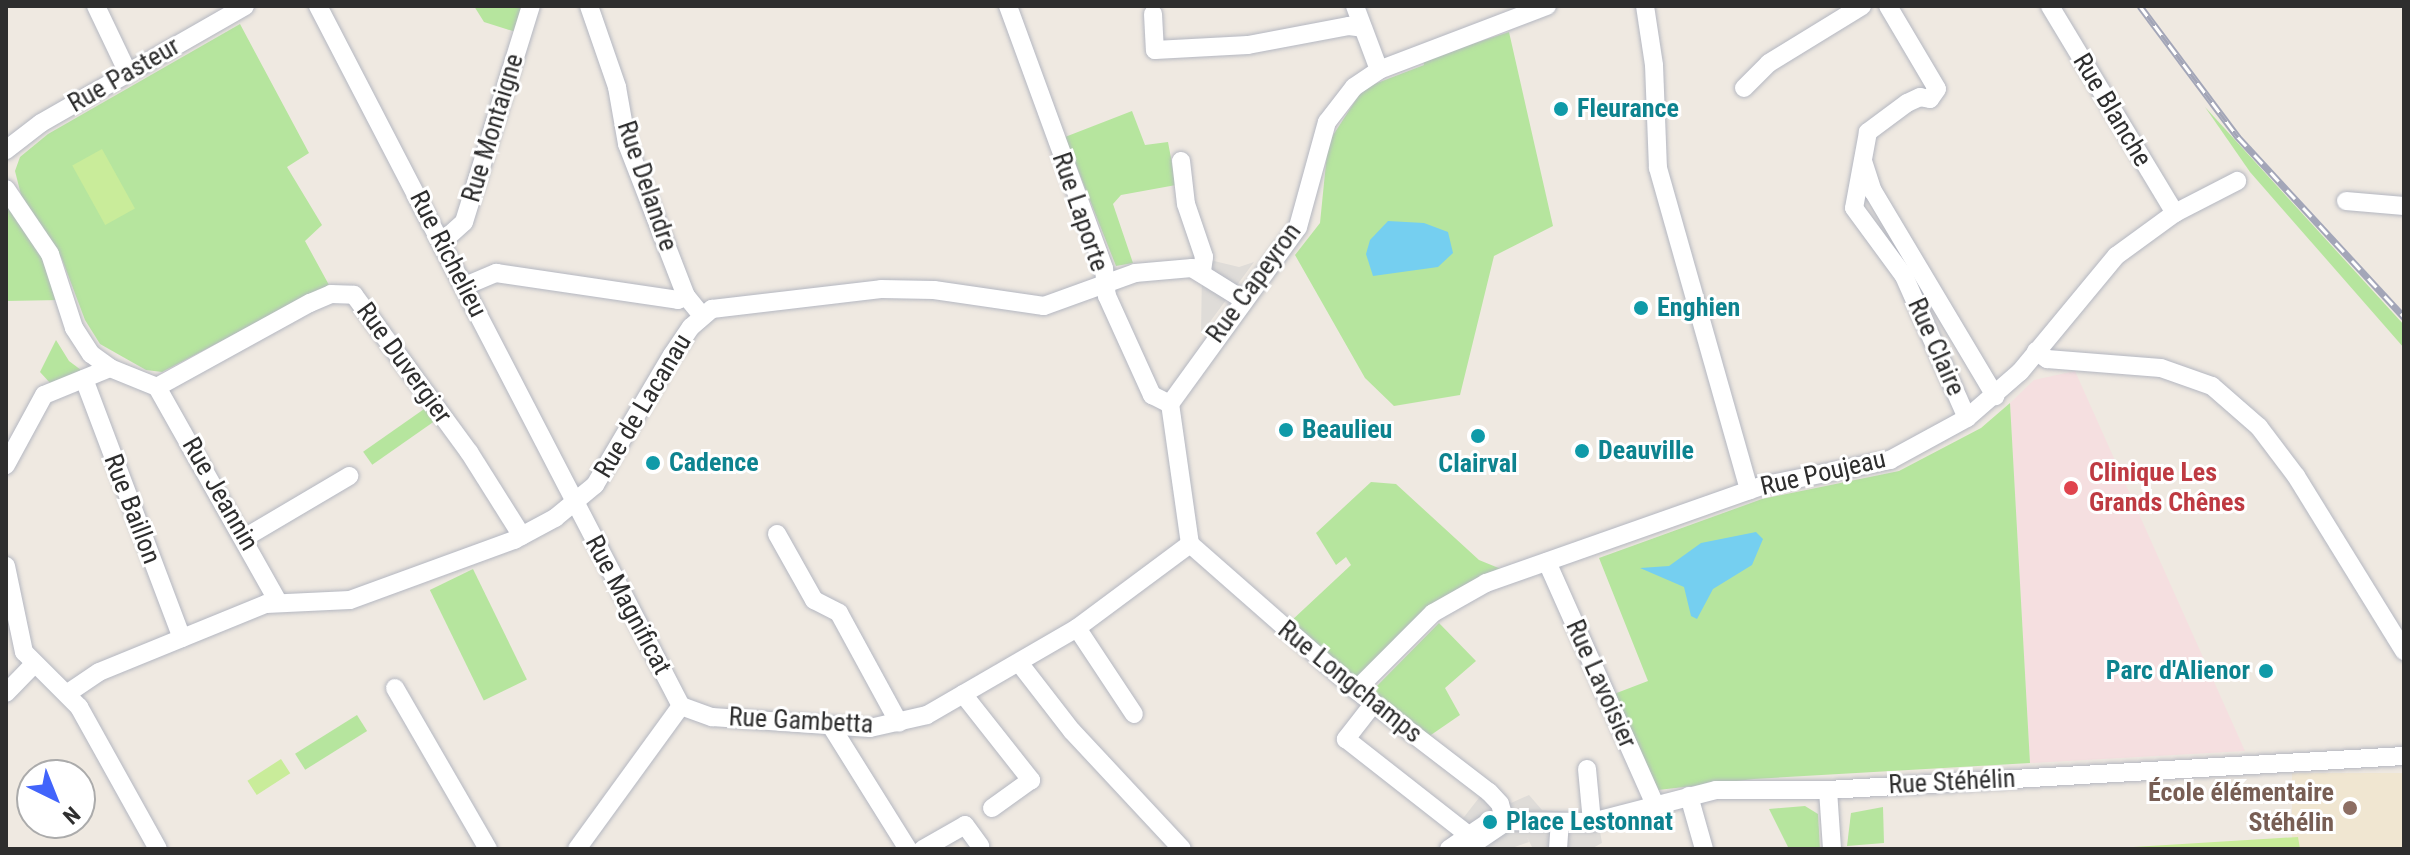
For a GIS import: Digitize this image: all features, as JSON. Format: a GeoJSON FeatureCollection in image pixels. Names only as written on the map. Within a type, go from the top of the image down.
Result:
{"type":"FeatureCollection","features":[{"type":"Feature","properties":{"kind":"street"},"geometry":{"type":"LineString","coordinates":[[96,6],[128,73]]}},
{"type":"Feature","properties":{"kind":"street","name":"Rue Pasteur"},"geometry":{"type":"LineString","coordinates":[[6,150],[41,123],[245,6]]}},
{"type":"Feature","properties":{"kind":"street","name":"Rue Richelieu"},"geometry":{"type":"LineString","coordinates":[[318,6],[443,241],[575,505]]}},
{"type":"Feature","properties":{"kind":"street","name":"Rue Montaigne"},"geometry":{"type":"LineString","coordinates":[[443,241],[464,222],[531,6]]}},
{"type":"Feature","properties":{"kind":"street","name":"Rue Delandre"},"geometry":{"type":"LineString","coordinates":[[589,6],[617,87],[627,144],[686,296],[702,316]]}},
{"type":"Feature","properties":{"kind":"street","name":"Rue Laporte"},"geometry":{"type":"LineString","coordinates":[[1008,6],[1105,282],[1152,395],[1170,404]]}},
{"type":"Feature","properties":{"kind":"street"},"geometry":{"type":"LineString","coordinates":[[1355,6],[1379,70]]}},
{"type":"Feature","properties":{"kind":"street","name":"Rue Capeyron"},"geometry":{"type":"LineString","coordinates":[[1170,404],[1242,299],[1298,227],[1327,122],[1354,87],[1379,70],[1547,6]]}},
{"type":"Feature","properties":{"kind":"street"},"geometry":{"type":"LineString","coordinates":[[1645,6],[1654,65],[1658,168],[1749,490]]}},
{"type":"Feature","properties":{"kind":"street"},"geometry":{"type":"LineString","coordinates":[[1744,88],[1769,63],[1862,6]]}},
{"type":"Feature","properties":{"kind":"street","name":"Rue Claire"},"geometry":{"type":"LineString","coordinates":[[1888,6],[1937,89],[1930,99],[1920,97],[1874,124],[1864,138],[1854,208],[1912,272],[1995,396]]}},
{"type":"Feature","properties":{"kind":"street","name":"Rue Blanche"},"geometry":{"type":"LineString","coordinates":[[2050,6],[2175,213]]}},
{"type":"Feature","properties":{"kind":"street"},"geometry":{"type":"LineString","coordinates":[[1153,14],[1155,50],[1248,45],[1349,26],[1363,28]]}},
{"type":"Feature","properties":{"kind":"street","name":"Rue Claire"},"geometry":{"type":"LineString","coordinates":[[1863,158],[1873,191],[1912,272],[1967,418]]}},
{"type":"Feature","properties":{"kind":"street"},"geometry":{"type":"LineString","coordinates":[[1181,161],[1186,204],[1204,257],[1202,272],[1242,299]]}},
{"type":"Feature","properties":{"kind":"street","name":"Rue Poujeau"},"geometry":{"type":"LineString","coordinates":[[1356,690],[1433,613],[1486,583],[1749,490],[1890,460],[1967,418],[1995,396],[2116,256],[2175,213],[2237,181]]}},
{"type":"Feature","properties":{"kind":"street"},"geometry":{"type":"LineString","coordinates":[[6,189],[50,254],[74,328],[91,354],[110,368],[157,387]]}},
{"type":"Feature","properties":{"kind":"street"},"geometry":{"type":"LineString","coordinates":[[2346,201],[2404,206]]}},
{"type":"Feature","properties":{"kind":"street","name":"Rue de Lacanau"},"geometry":{"type":"LineString","coordinates":[[68,693],[99,672],[278,602],[350,600],[522,536],[575,505],[602,475],[672,355],[702,316],[726,305],[881,289],[934,290],[1044,306],[1105,282],[1171,269],[1202,272]]}},
{"type":"Feature","properties":{"kind":"street"},"geometry":{"type":"LineString","coordinates":[[465,286],[496,273],[678,300],[686,296]]}},
{"type":"Feature","properties":{"kind":"street","name":"Rue Duvergier"},"geometry":{"type":"LineString","coordinates":[[157,387],[310,303],[331,294],[354,295],[469,452],[522,536]]}},
{"type":"Feature","properties":{"kind":"street"},"geometry":{"type":"LineString","coordinates":[[2036,351],[2047,359],[2161,368],[2212,386],[2259,427],[2296,476],[2404,651]]}},
{"type":"Feature","properties":{"kind":"street"},"geometry":{"type":"LineString","coordinates":[[6,465],[44,395],[110,368]]}},
{"type":"Feature","properties":{"kind":"street","name":"Rue Baillon"},"geometry":{"type":"LineString","coordinates":[[84,379],[182,638]]}},
{"type":"Feature","properties":{"kind":"street","name":"Rue Jeannin"},"geometry":{"type":"LineString","coordinates":[[157,387],[246,537],[278,602]]}},
{"type":"Feature","properties":{"kind":"street"},"geometry":{"type":"LineString","coordinates":[[1170,404],[1190,544]]}},
{"type":"Feature","properties":{"kind":"street"},"geometry":{"type":"LineString","coordinates":[[246,537],[349,476]]}},
{"type":"Feature","properties":{"kind":"street","name":"Rue Magnificat"},"geometry":{"type":"LineString","coordinates":[[575,505],[681,706]]}},
{"type":"Feature","properties":{"kind":"street"},"geometry":{"type":"LineString","coordinates":[[777,534],[814,600],[839,613],[899,723]]}},
{"type":"Feature","properties":{"kind":"street","name":"Rue Gambetta"},"geometry":{"type":"LineString","coordinates":[[681,706],[712,717],[831,726],[899,723],[1020,664],[1077,628],[1190,544]]}},
{"type":"Feature","properties":{"kind":"street","name":"Rue Longchamps"},"geometry":{"type":"LineString","coordinates":[[1190,544],[1356,690],[1489,792],[1505,822]]}},
{"type":"Feature","properties":{"kind":"street","name":"Rue Lavoisier"},"geometry":{"type":"LineString","coordinates":[[1547,562],[1655,805]]}},
{"type":"Feature","properties":{"kind":"street"},"geometry":{"type":"LineString","coordinates":[[6,566],[9,597],[32,666],[68,693],[158,849]]}},
{"type":"Feature","properties":{"kind":"street"},"geometry":{"type":"LineString","coordinates":[[1077,628],[1134,714]]}},
{"type":"Feature","properties":{"kind":"street"},"geometry":{"type":"LineString","coordinates":[[1020,664],[1072,731],[1182,849]]}},
{"type":"Feature","properties":{"kind":"street"},"geometry":{"type":"LineString","coordinates":[[6,693],[32,666]]}},
{"type":"Feature","properties":{"kind":"street"},"geometry":{"type":"LineString","coordinates":[[395,688],[488,849]]}},
{"type":"Feature","properties":{"kind":"street"},"geometry":{"type":"LineString","coordinates":[[963,694],[1031,780],[992,808]]}},
{"type":"Feature","properties":{"kind":"street"},"geometry":{"type":"LineString","coordinates":[[1374,703],[1346,739],[1466,841]]}},
{"type":"Feature","properties":{"kind":"street"},"geometry":{"type":"LineString","coordinates":[[577,849],[681,706]]}},
{"type":"Feature","properties":{"kind":"street"},"geometry":{"type":"LineString","coordinates":[[831,726],[908,849]]}},
{"type":"Feature","properties":{"kind":"street","name":"Rue Stéhélin"},"geometry":{"type":"LineString","coordinates":[[1505,822],[1592,822],[1689,796],[1774,787],[1828,790],[2404,756]]}},
{"type":"Feature","properties":{"kind":"street"},"geometry":{"type":"LineString","coordinates":[[1587,769],[1592,822]]}},
{"type":"Feature","properties":{"kind":"street"},"geometry":{"type":"LineString","coordinates":[[1828,790],[1832,849]]}},
{"type":"Feature","properties":{"kind":"street"},"geometry":{"type":"LineString","coordinates":[[1689,796],[1704,849]]}},
{"type":"Feature","properties":{"kind":"street"},"geometry":{"type":"LineString","coordinates":[[1449,849],[1505,822]]}},
{"type":"Feature","properties":{"kind":"street"},"geometry":{"type":"LineString","coordinates":[[1558,849],[1560,822]]}},
{"type":"Feature","properties":{"kind":"street"},"geometry":{"type":"LineString","coordinates":[[923,849],[965,825],[980,846]]}},
{"type":"Feature","properties":{"kind":"shaded area"},"geometry":{"type":"Polygon","coordinates":[[[1214,261],[1239,267],[1254,262],[1201,334],[1202,272],[1214,261]]]}},
{"type":"Feature","properties":{"kind":"shaded area","name":"Clinique Les Grands Chênes"},"geometry":{"type":"Polygon","coordinates":[[[2075,371],[2245,751],[2030,763],[2010,403],[2034,380],[2075,371]]]}},
{"type":"Feature","properties":{"kind":"shaded area","name":"École élémentaire Stéhélin"},"geometry":{"type":"Polygon","coordinates":[[[2292,773],[2404,773],[2404,849],[2292,849],[2292,773]]]}},
{"type":"Feature","properties":{"kind":"shaded area"},"geometry":{"type":"Polygon","coordinates":[[[1489,785],[1511,803],[1529,795],[1542,810],[1597,814],[1602,843],[1591,849],[1533,849],[1527,837],[1529,842],[1509,849],[1439,849],[1489,785]]]}},
{"type":"Feature","properties":{"kind":"green space"},"geometry":{"type":"Polygon","coordinates":[[[474,6],[524,6],[516,32],[484,22],[474,6]]]}},
{"type":"Feature","properties":{"kind":"green space"},"geometry":{"type":"Polygon","coordinates":[[[240,24],[309,153],[287,167],[322,225],[305,241],[329,285],[162,372],[146,370],[100,344],[85,320],[62,259],[21,195],[15,171],[20,157],[48,134],[240,24]]]}},
{"type":"Feature","properties":{"kind":"green space"},"geometry":{"type":"Polygon","coordinates":[[[1509,32],[1553,226],[1494,256],[1460,395],[1394,406],[1365,378],[1295,255],[1320,223],[1328,143],[1359,95],[1372,85],[1424,65],[1423,60],[1509,32]]]}},
{"type":"Feature","properties":{"kind":"green space"},"geometry":{"type":"Polygon","coordinates":[[[2205,107],[2404,325],[2404,348],[2250,172],[2205,107]]]}},
{"type":"Feature","properties":{"kind":"green space"},"geometry":{"type":"Polygon","coordinates":[[[1132,111],[1145,145],[1168,142],[1176,185],[1121,195],[1113,204],[1133,263],[1116,266],[1065,137],[1132,111]]]}},
{"type":"Feature","properties":{"kind":"green space"},"geometry":{"type":"Polygon","coordinates":[[[102,149],[135,208],[105,225],[72,165],[102,149]]]}},
{"type":"Feature","properties":{"kind":"green space"},"geometry":{"type":"Polygon","coordinates":[[[6,204],[46,262],[60,300],[6,301],[6,204]]]}},
{"type":"Feature","properties":{"kind":"green space"},"geometry":{"type":"Polygon","coordinates":[[[56,340],[69,361],[85,373],[51,384],[40,372],[56,340]]]}},
{"type":"Feature","properties":{"kind":"green space"},"geometry":{"type":"Polygon","coordinates":[[[2010,403],[2030,763],[1754,779],[1658,790],[1614,694],[1648,681],[1599,558],[1762,499],[1899,471],[1981,428],[2010,403]]]}},
{"type":"Feature","properties":{"kind":"green space"},"geometry":{"type":"Polygon","coordinates":[[[427,407],[436,420],[372,465],[363,452],[427,407]]]}},
{"type":"Feature","properties":{"kind":"green space"},"geometry":{"type":"Polygon","coordinates":[[[1371,482],[1396,484],[1479,560],[1501,569],[1361,676],[1352,676],[1290,622],[1351,565],[1346,557],[1336,565],[1316,533],[1371,482]]]}},
{"type":"Feature","properties":{"kind":"green space"},"geometry":{"type":"Polygon","coordinates":[[[473,569],[527,680],[484,701],[430,590],[473,569]]]}},
{"type":"Feature","properties":{"kind":"green space"},"geometry":{"type":"Polygon","coordinates":[[[1439,623],[1476,661],[1445,688],[1460,715],[1428,737],[1371,692],[1439,623]]]}},
{"type":"Feature","properties":{"kind":"green space"},"geometry":{"type":"Polygon","coordinates":[[[357,715],[367,731],[305,770],[295,754],[357,715]]]}},
{"type":"Feature","properties":{"kind":"green space"},"geometry":{"type":"Polygon","coordinates":[[[281,759],[290,773],[257,795],[247,781],[281,759]]]}},
{"type":"Feature","properties":{"kind":"green space"},"geometry":{"type":"Polygon","coordinates":[[[1805,806],[1818,814],[1820,849],[1789,849],[1769,809],[1805,806]]]}},
{"type":"Feature","properties":{"kind":"green space"},"geometry":{"type":"Polygon","coordinates":[[[1883,807],[1884,843],[1847,846],[1851,813],[1883,807]]]}},
{"type":"Feature","properties":{"kind":"green space"},"geometry":{"type":"Polygon","coordinates":[[[2298,837],[2300,849],[2101,849],[2298,837]]]}},
{"type":"Feature","properties":{"kind":"water"},"geometry":{"type":"Polygon","coordinates":[[[1388,221],[1424,223],[1448,232],[1453,253],[1438,267],[1373,276],[1366,254],[1370,240],[1388,221]]]}},
{"type":"Feature","properties":{"kind":"water"},"geometry":{"type":"Polygon","coordinates":[[[1756,532],[1763,539],[1752,565],[1713,589],[1697,619],[1691,616],[1684,587],[1640,568],[1669,566],[1701,543],[1756,532]]]}},
{"type":"Feature","properties":{"kind":"railway"},"geometry":{"type":"LineString","coordinates":[[2140,6],[2238,137],[2404,317]]}},
{"type":"Feature","properties":{"kind":"place","name":"Fleurance"},"geometry":{"type":"Point","coordinates":[1561,109]}},
{"type":"Feature","properties":{"kind":"place","name":"Enghien"},"geometry":{"type":"Point","coordinates":[1641,308]}},
{"type":"Feature","properties":{"kind":"place","name":"Beaulieu"},"geometry":{"type":"Point","coordinates":[1286,430]}},
{"type":"Feature","properties":{"kind":"place","name":"Clairval"},"geometry":{"type":"Point","coordinates":[1478,436]}},
{"type":"Feature","properties":{"kind":"place","name":"Deauville"},"geometry":{"type":"Point","coordinates":[1582,451]}},
{"type":"Feature","properties":{"kind":"place","name":"Cadence"},"geometry":{"type":"Point","coordinates":[653,463]}},
{"type":"Feature","properties":{"kind":"place","name":"Clinique Les Grands Chênes"},"geometry":{"type":"Point","coordinates":[2071,488]}},
{"type":"Feature","properties":{"kind":"place","name":"Parc d'Alienor"},"geometry":{"type":"Point","coordinates":[2266,671]}},
{"type":"Feature","properties":{"kind":"place","name":"École élémentaire Stéhélin"},"geometry":{"type":"Point","coordinates":[2350,808]}},
{"type":"Feature","properties":{"kind":"place","name":"Place Lestonnat"},"geometry":{"type":"Point","coordinates":[1490,822]}}]}
